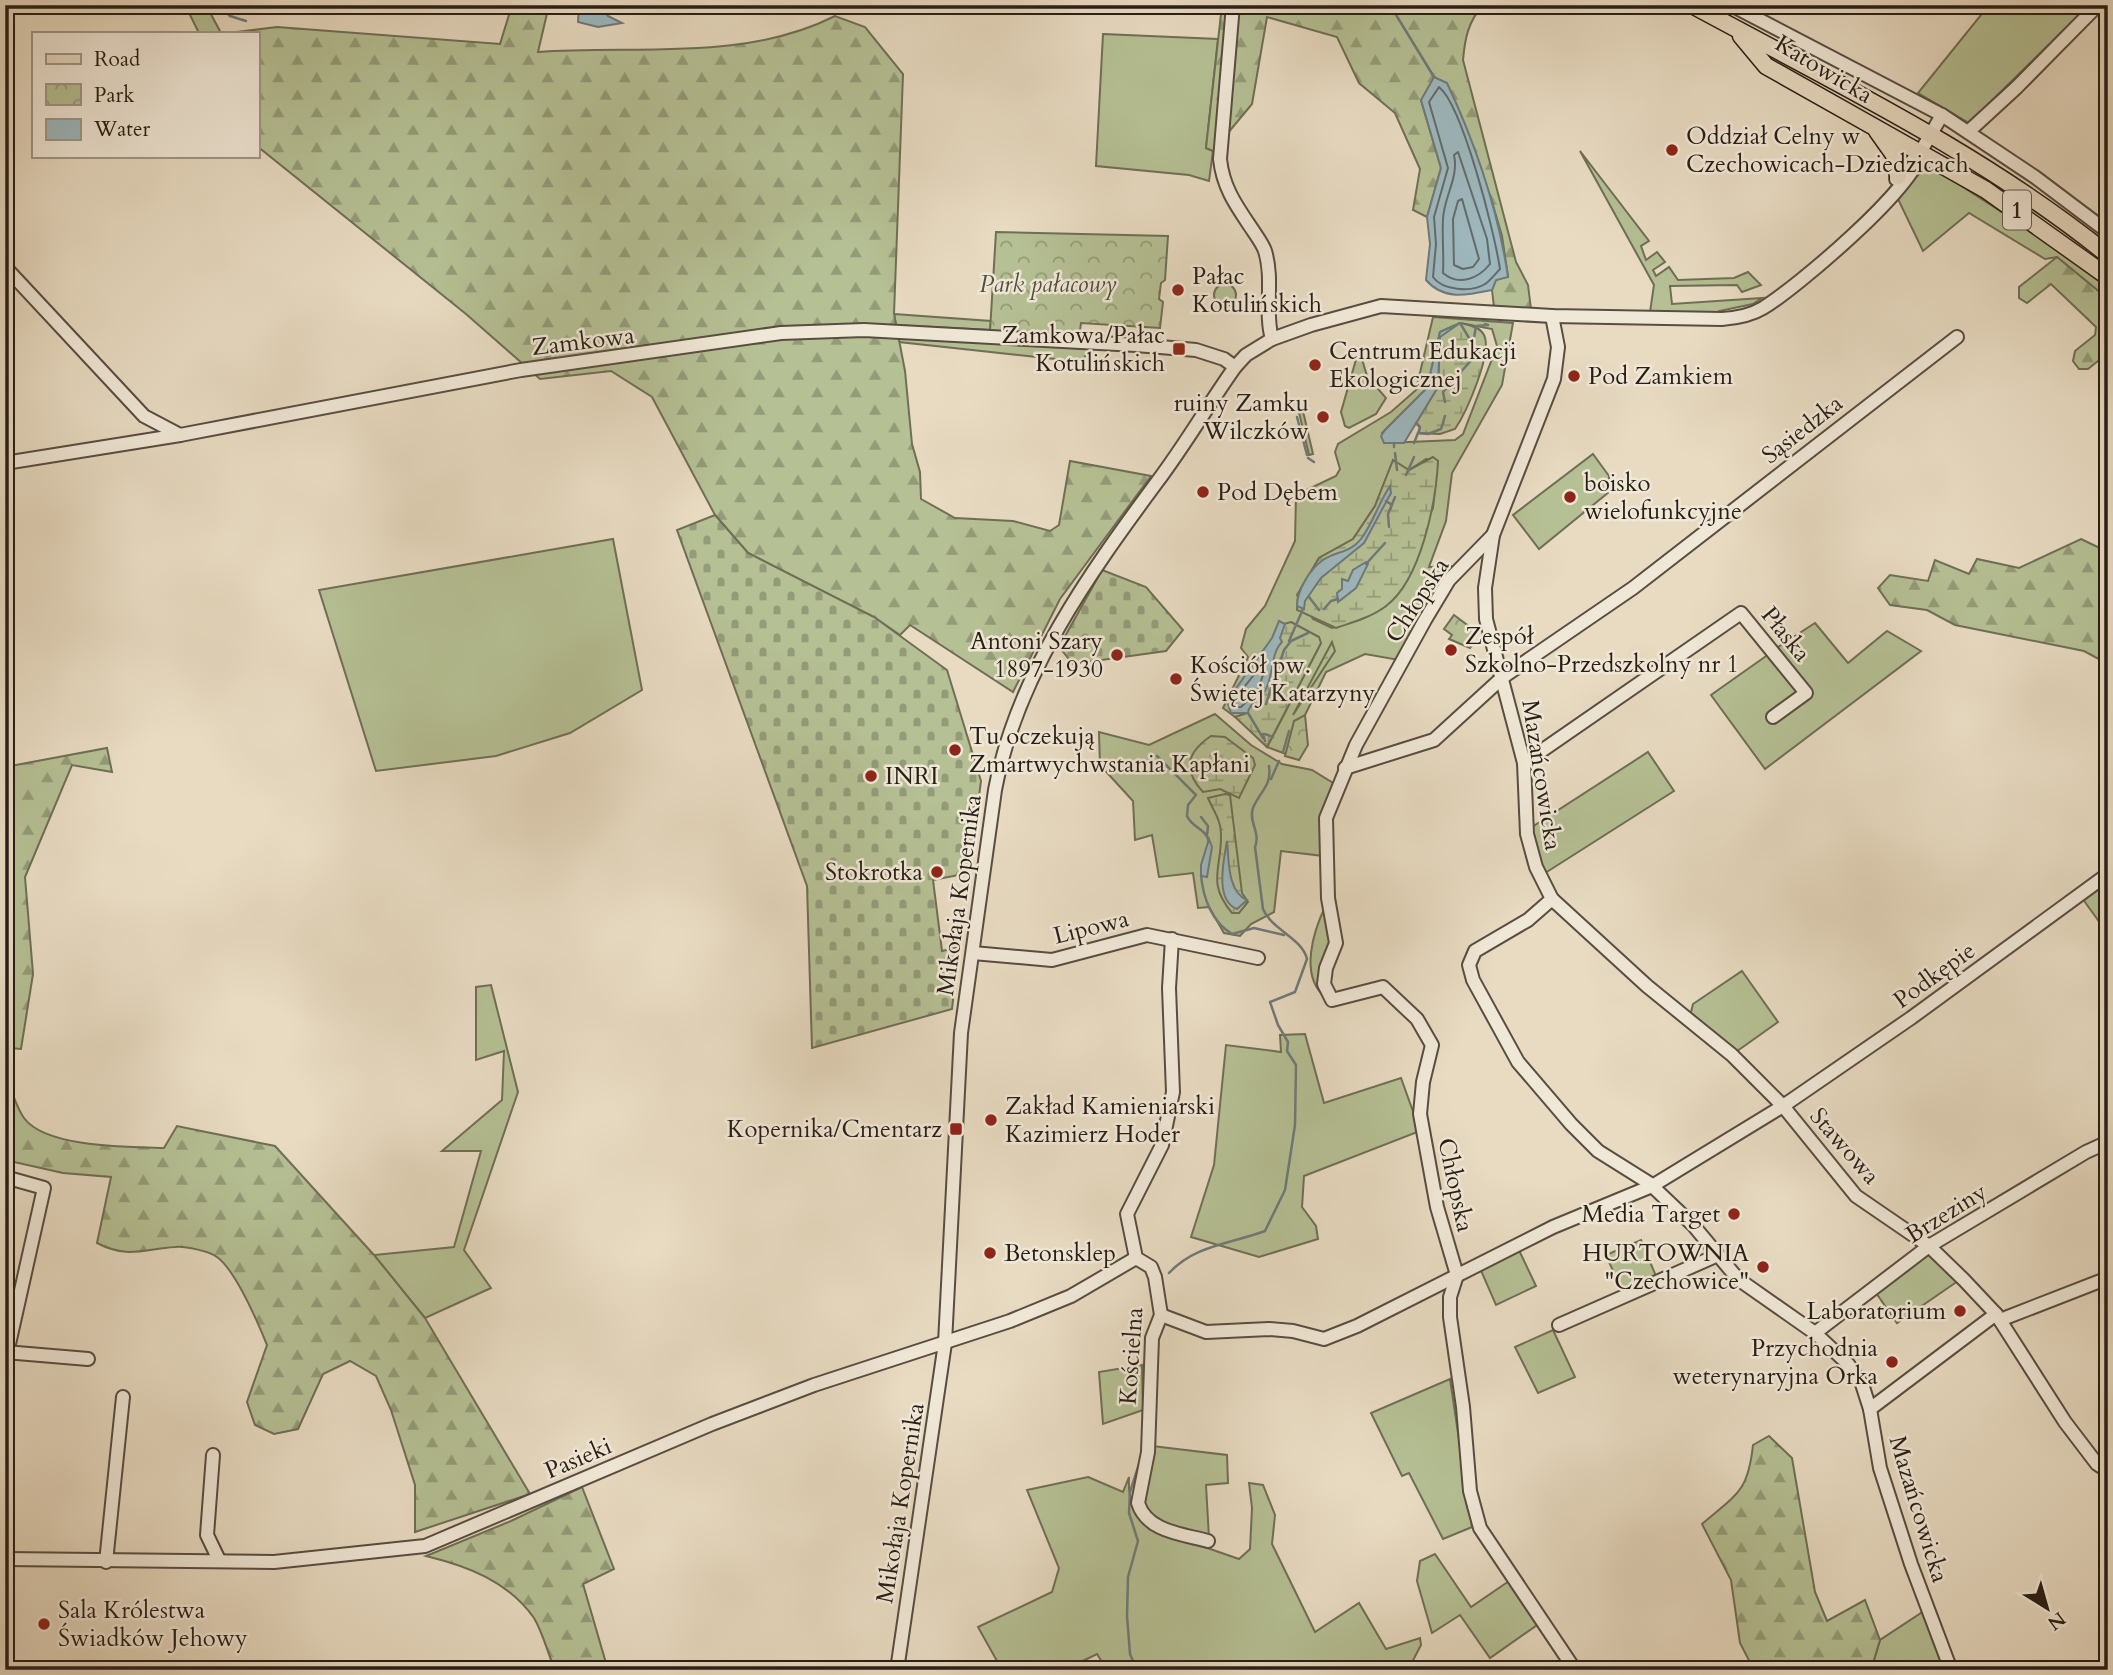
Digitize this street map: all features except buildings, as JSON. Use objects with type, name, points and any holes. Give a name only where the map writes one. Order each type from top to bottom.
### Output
[{"type":"main road","name":"Katowicka","points":[[1692,5],[1930,135],[2037,203],[2108,255]]},
{"type":"main road","name":"Katowicka","points":[[1735,29],[1766,66],[1921,151],[2015,209],[2108,277]]},
{"type":"main road","points":[[1871,124],[1894,155],[1898,176]]},
{"type":"street","points":[[1233,5],[1220,159],[1222,178],[1230,198],[1265,249],[1269,277],[1268,328],[1272,339]]},
{"type":"street","points":[[1731,5],[1942,115],[2105,225]]},
{"type":"street","points":[[1968,132],[2017,88],[2098,5]]},
{"type":"street","points":[[1552,316],[1722,319],[1748,315],[1788,290],[1883,204],[1914,170],[1921,151],[1942,115]]},
{"type":"street","points":[[1883,204],[1898,176],[1921,151]]},
{"type":"street","points":[[5,267],[144,416],[180,435]]},
{"type":"street","name":"Mikołaja Kopernika","points":[[897,1670],[945,1343],[951,1274],[958,1073],[973,953],[998,773],[1024,702],[1078,592],[1246,355],[1272,339],[1381,306],[1552,316]]},
{"type":"street","name":"Mazańcowicka","points":[[1552,316],[1558,347],[1554,379],[1493,535],[1485,588],[1486,619],[1524,763],[1527,834],[1536,867],[1552,900],[1528,920],[1475,951],[1469,965],[1473,980],[1518,1062],[1553,1105],[1598,1151],[1652,1186],[1693,1225],[1754,1292],[1815,1333],[1848,1364],[1862,1384],[1870,1409],[1880,1468],[1911,1564],[1951,1670]]},
{"type":"street","name":"Zamkowa","points":[[5,463],[180,435],[521,370],[781,333],[864,330],[1136,345],[1196,350],[1224,359],[1235,367]]},
{"type":"street","name":"Sąsiedzka","points":[[1503,677],[1633,588],[1957,337]]},
{"type":"street","name":"Chłopska","points":[[1493,535],[1449,580],[1345,768],[1326,818],[1328,898],[1336,943],[1326,968],[1324,984],[1332,1000],[1383,987],[1416,1019],[1432,1045],[1423,1082],[1420,1114],[1437,1208],[1457,1275],[1450,1297],[1450,1317],[1464,1407],[1470,1491],[1480,1528],[1575,1670]]},
{"type":"street","name":"Płaska","points":[[1524,763],[1741,612],[1806,693],[1773,717]]},
{"type":"street","points":[[1345,768],[1434,740],[1503,677]]},
{"type":"street","name":"Podkępie","points":[[1160,1315],[1206,1332],[1269,1329],[1293,1331],[1324,1339],[1408,1302],[1553,1227],[1652,1186],[1783,1106],[1911,1018],[2108,874]]},
{"type":"street","name":"Stawowa","points":[[1552,900],[1647,986],[1732,1055],[1783,1106],[1856,1196],[1929,1246],[1998,1317],[2065,1422],[2097,1464],[2108,1471]]},
{"type":"street","name":"Lipowa","points":[[973,953],[1052,960],[1147,935],[1258,958]]},
{"type":"street","name":"Kościelna","points":[[1172,939],[1169,988],[1173,1092],[1162,1145],[1127,1214],[1136,1258],[1151,1267],[1155,1277],[1160,1315],[1153,1338],[1148,1452],[1138,1503],[1147,1520],[1160,1528],[1208,1541]]},
{"type":"street","name":"Brzeziny","points":[[1815,1333],[1929,1246],[2108,1142]]},
{"type":"street","points":[[5,1177],[44,1188],[6,1352],[88,1359]]},
{"type":"street","points":[[1559,1325],[1718,1255]]},
{"type":"street","points":[[945,1343],[1071,1296],[1136,1258]]},
{"type":"street","points":[[1870,1409],[1998,1317],[2108,1278]]},
{"type":"street","name":"Pasieki","points":[[5,1559],[274,1562],[425,1546],[712,1424],[814,1385],[945,1343]]},
{"type":"street","points":[[106,1562],[123,1397]]},
{"type":"street","points":[[213,1455],[207,1535],[219,1560]]},
{"type":"green space","points":[[185,5],[206,5],[220,32],[198,32]]},
{"type":"green space","points":[[512,5],[549,5],[538,52],[727,46],[800,30],[835,16],[865,27],[903,74],[894,314],[905,371],[912,444],[920,472],[921,499],[955,518],[1013,521],[1050,531],[1059,525],[1070,461],[1151,476],[1060,599],[1013,692],[910,625],[900,635],[874,617],[748,553],[715,515],[652,397],[611,371],[540,379],[466,314],[259,148],[259,32],[237,32],[277,27],[500,44]]},
{"type":"green space","points":[[1222,5],[1483,5],[1468,31],[1463,60],[1516,262],[1528,285],[1531,309],[1494,307],[1492,290],[1496,280],[1508,276],[1502,236],[1490,195],[1421,100],[1441,168],[1427,217],[1413,210],[1420,169],[1395,113],[1359,83],[1337,37],[1267,17],[1252,104],[1213,151],[1206,148]]},
{"type":"green space","points":[[1989,5],[2089,5],[1969,123],[1918,93]]},
{"type":"green space","points":[[1103,34],[1218,39],[1206,148],[1213,151],[1209,181],[1189,175],[1096,166]]},
{"type":"green space","points":[[1580,151],[1649,241],[1641,246],[1646,260],[1657,252],[1665,262],[1653,270],[1656,276],[1669,267],[1678,280],[1734,278],[1748,272],[1761,285],[1742,292],[1737,285],[1670,286],[1672,304],[1762,298],[1753,304],[1719,311],[1718,315],[1650,312],[1654,285]]},
{"type":"green space","points":[[1935,169],[2059,249],[2108,288],[2108,299],[2057,257],[2045,259],[1969,213],[1923,251],[1897,197],[1921,172]]},
{"type":"green space","name":"Park pałacowy","points":[[996,232],[1168,236],[1165,280],[1161,283],[1159,299],[1163,302],[1160,328],[1081,323],[1079,338],[990,331]]},
{"type":"green space","points":[[2057,257],[2108,299],[2108,353],[2088,369],[2079,369],[2073,361],[2075,351],[2095,335],[2096,327],[2051,284],[2027,303],[2019,298],[2019,287]]},
{"type":"green space","points":[[1225,284],[1235,291],[1236,295],[1229,305],[1225,306],[1215,299],[1214,295],[1221,285]]},
{"type":"green space","points":[[894,314],[991,321],[990,330],[896,325]]},
{"type":"green space","points":[[1433,317],[1513,323],[1502,385],[1452,473],[1446,521],[1429,567],[1457,566],[1399,660],[1365,654],[1326,672],[1286,754],[1267,747],[1321,643],[1243,716],[1235,717],[1223,708],[1248,657],[1241,648],[1246,629],[1265,606],[1295,541],[1296,495],[1336,476],[1340,469],[1335,452],[1338,444],[1391,412],[1416,390]],"holes":[[[1460,323],[1492,329],[1497,346],[1463,434],[1455,440],[1386,443],[1382,433],[1427,388],[1440,332]],[[1426,459],[1438,461],[1433,508],[1386,606],[1362,619],[1332,628],[1313,619],[1297,595],[1319,558],[1353,539],[1375,506],[1393,461],[1409,470]]]},
{"type":"green space","points":[[1460,323],[1477,328],[1484,335],[1485,355],[1477,383],[1455,429],[1440,434],[1418,433],[1420,427],[1416,423],[1438,387],[1440,336]]},
{"type":"green space","points":[[898,336],[1089,349],[1082,362],[899,342]]},
{"type":"green space","points":[[1359,349],[1367,376],[1386,398],[1376,414],[1349,428],[1345,426],[1341,412]]},
{"type":"green space","points":[[1302,407],[1313,454],[1309,455],[1298,408]]},
{"type":"green space","name":"boisko wielofunkcyjne","points":[[1593,454],[1609,476],[1609,492],[1539,549],[1513,515]]},
{"type":"green space","points":[[1433,457],[1438,461],[1430,518],[1417,560],[1398,594],[1375,613],[1336,628],[1297,610],[1298,594],[1319,558],[1353,539],[1375,506],[1393,460],[1409,470]]},
{"type":"green space","points":[[715,515],[748,553],[874,617],[947,670],[981,781],[969,873],[933,880],[942,951],[959,947],[952,1009],[812,1048],[807,886],[677,530]]},
{"type":"green space","points":[[613,539],[642,690],[570,733],[496,756],[376,771],[319,590]]},
{"type":"green space","points":[[2081,539],[2108,552],[2108,664],[2084,651],[1955,625],[1927,610],[1890,605],[1878,588],[1890,575],[1928,581],[1935,560],[1969,574],[1977,559],[2019,568]]},
{"type":"green space","points":[[1102,570],[1146,587],[1183,630],[1166,651],[1073,664],[1059,647]]},
{"type":"green space","points":[[1454,615],[1474,630],[1468,638],[1474,643],[1470,648],[1449,639],[1452,635],[1444,629]]},
{"type":"green space","points":[[1291,622],[1319,637],[1321,643],[1267,747],[1235,717],[1247,713],[1246,709],[1280,625]]},
{"type":"green space","points":[[1815,623],[1848,663],[1887,631],[1921,651],[1765,769],[1711,695],[1769,654],[1811,694],[1775,649]]},
{"type":"green space","points":[[1332,642],[1335,651],[1293,715]]},
{"type":"green space","points":[[1215,714],[1251,745],[1282,764],[1312,770],[1333,783],[1320,825],[1324,856],[1281,851],[1274,912],[1251,924],[1240,936],[1224,933],[1209,907],[1198,908],[1193,873],[1159,877],[1152,835],[1135,840],[1133,801],[1100,765],[1099,732],[1149,745]]},
{"type":"green space","points":[[1305,715],[1308,745],[1299,760],[1285,756],[1294,721]]},
{"type":"green space","points":[[1211,736],[1225,737],[1253,758],[1255,765],[1239,798],[1220,789],[1203,792],[1192,776],[1192,755]]},
{"type":"green space","points":[[107,748],[112,772],[72,765],[25,877],[33,974],[21,1049],[9,1048],[5,1054],[5,767]]},
{"type":"green space","points":[[1648,752],[1674,791],[1542,875],[1529,829]]},
{"type":"green space","points":[[1230,795],[1242,893],[1248,902],[1239,913],[1232,913],[1219,892],[1217,883],[1221,829],[1208,798]]},
{"type":"green space","points":[[2104,881],[2108,886],[2108,934],[2082,898]]},
{"type":"green space","points":[[1325,907],[1331,939],[1318,980],[1322,994],[1312,975],[1311,952]]},
{"type":"green space","points":[[1742,971],[1778,1022],[1733,1054],[1690,1016],[1693,1004]]},
{"type":"green space","points":[[491,985],[518,1092],[464,1250],[491,1288],[425,1318],[374,1255],[454,1247],[481,1151],[442,1151],[502,1100],[504,1051],[476,1060],[476,987]]},
{"type":"green space","points":[[1305,1034],[1324,1103],[1401,1078],[1420,1131],[1304,1176],[1302,1207],[1316,1226],[1318,1239],[1259,1257],[1191,1237],[1214,1165],[1226,1045],[1281,1052],[1280,1035]]},
{"type":"green space","points":[[10,1088],[22,1115],[35,1128],[69,1140],[111,1146],[164,1148],[177,1126],[275,1146],[374,1255],[425,1318],[530,1494],[415,1532],[415,1485],[391,1410],[376,1376],[350,1361],[323,1374],[298,1429],[274,1434],[255,1425],[247,1402],[267,1345],[232,1274],[217,1257],[197,1249],[175,1247],[127,1252],[97,1243],[111,1177],[63,1173],[5,1160],[5,1094]]},
{"type":"green space","points":[[1641,1240],[1658,1281],[1624,1296],[1606,1255]]},
{"type":"green space","points":[[1517,1246],[1536,1286],[1496,1305],[1479,1266]]},
{"type":"green space","points":[[1926,1251],[1958,1281],[1897,1323],[1874,1290]]},
{"type":"green space","points":[[1553,1330],[1575,1377],[1538,1393],[1515,1347]]},
{"type":"green space","points":[[1142,1365],[1143,1410],[1103,1424],[1099,1372]]},
{"type":"green space","points":[[1450,1379],[1472,1527],[1443,1539],[1409,1473],[1402,1476],[1371,1413]]},
{"type":"green space","points":[[1769,1436],[1792,1458],[1815,1592],[1827,1621],[1865,1600],[1880,1640],[1871,1670],[1754,1670],[1740,1643],[1731,1580],[1702,1524],[1739,1491],[1748,1473],[1753,1445]]},
{"type":"green space","points":[[1152,1446],[1227,1455],[1228,1483],[1206,1485],[1209,1538],[1158,1523],[1142,1508]]},
{"type":"green space","points":[[1088,1477],[1123,1492],[1129,1477],[1132,1506],[1139,1518],[1150,1528],[1239,1559],[1250,1549],[1252,1508],[1249,1483],[1263,1485],[1275,1515],[1272,1544],[1315,1632],[1359,1603],[1386,1649],[1420,1638],[1421,1645],[1408,1670],[1107,1670],[1097,1654],[1064,1670],[1002,1670],[978,1627],[1052,1592],[1059,1568],[1027,1490]]},
{"type":"green space","points":[[582,1487],[614,1569],[583,1584],[608,1670],[555,1670],[534,1618],[512,1594],[471,1570],[426,1556],[511,1521]]},
{"type":"green space","points":[[1435,1554],[1471,1607],[1509,1581],[1540,1623],[1490,1658],[1460,1615],[1432,1633],[1417,1581],[1420,1561]]},
{"type":"green space","points":[[1924,1611],[1948,1670],[1871,1670],[1880,1640]]},
{"type":"water","points":[[579,5],[601,5],[608,16],[622,23],[598,27],[578,22]]},
{"type":"water","points":[[1434,77],[1447,83],[1492,202],[1508,277],[1496,280],[1492,290],[1465,295],[1448,294],[1433,287],[1426,280],[1430,244],[1427,217],[1441,168],[1421,100]]},
{"type":"water","points":[[1460,323],[1440,337],[1438,387],[1404,443],[1384,443],[1381,436],[1385,430],[1427,388],[1440,332]]},
{"type":"water","points":[[1390,486],[1391,493],[1364,543],[1321,578],[1305,601],[1304,609],[1297,606],[1299,593],[1309,574],[1323,560],[1352,547],[1361,539]]},
{"type":"water","points":[[1366,562],[1368,564],[1356,588],[1338,602],[1337,593],[1342,589],[1342,579],[1348,581],[1353,570]]},
{"type":"water","points":[[1279,621],[1285,624],[1280,638],[1282,642],[1278,647],[1265,691],[1248,713],[1231,713],[1227,701],[1272,638]]},
{"type":"water","points":[[1209,839],[1212,847],[1207,877],[1201,876],[1201,865]]},
{"type":"water","points":[[1227,841],[1232,883],[1240,896],[1247,900],[1237,909],[1225,897],[1223,888]]},
{"type":"waterway","points":[[1390,5],[1434,77]]},
{"type":"waterway","points":[[220,6],[230,16],[246,21]]},
{"type":"waterway","points":[[1445,402],[1443,392],[1475,356],[1475,348],[1460,323]]},
{"type":"waterway","points":[[1473,344],[1476,326],[1488,325],[1485,324]]},
{"type":"waterway","points":[[1414,443],[1418,433],[1428,434],[1441,429],[1445,416]]},
{"type":"waterway","points":[[1297,417],[1307,455]]},
{"type":"waterway","points":[[1416,423],[1420,427],[1419,432]]},
{"type":"waterway","points":[[1395,453],[1397,470]]},
{"type":"waterway","points":[[1406,475],[1414,457]]},
{"type":"waterway","points":[[1308,458],[1314,462]]},
{"type":"waterway","points":[[1389,527],[1388,514],[1395,497]]},
{"type":"waterway","points":[[1386,501],[1392,505]]},
{"type":"waterway","points":[[1366,564],[1385,543]]},
{"type":"waterway","points":[[1309,597],[1319,610]]},
{"type":"waterway","points":[[1324,609],[1331,601],[1338,599]]},
{"type":"waterway","points":[[1289,641],[1303,609]]},
{"type":"waterway","points":[[1266,704],[1284,650],[1291,641],[1308,633]]},
{"type":"waterway","points":[[1248,713],[1263,738]]},
{"type":"waterway","points":[[1283,752],[1289,731]]},
{"type":"waterway","points":[[1263,734],[1265,741]]},
{"type":"waterway","points":[[1265,734],[1273,737]]},
{"type":"waterway","points":[[1157,756],[1196,795],[1188,805],[1187,816],[1205,834],[1209,842]]},
{"type":"waterway","points":[[1271,779],[1279,761]]},
{"type":"waterway","points":[[1169,1273],[1190,1256],[1265,1231],[1285,1190],[1295,1125],[1296,1065],[1287,1051],[1288,1042],[1278,1025],[1270,1002],[1295,992],[1307,959],[1299,945],[1273,923],[1263,909],[1255,847],[1257,837],[1252,813],[1269,779],[1269,766]]},
{"type":"waterway","points":[[1201,817],[1208,826],[1207,835]]},
{"type":"waterway","points":[[1201,875],[1210,909],[1225,929],[1232,934],[1254,928],[1284,935]]},
{"type":"waterway","points":[[1143,1416],[1145,1360]]},
{"type":"waterway","points":[[1137,1670],[1130,1654],[1127,1616],[1128,1577],[1138,1541],[1129,1513],[1130,1492],[1140,1461]]},
{"type":"place","name":"Oddział Celny w Czechowicach-Dziedzicach","points":[[1672,150]]},
{"type":"place","name":"Pałac Kotulińskich","points":[[1178,290]]},
{"type":"place","name":"Zamkowa/Pałac Kotulińskich","points":[[1179,349]]},
{"type":"place","name":"Centrum Edukacji Ekologicznej","points":[[1315,365]]},
{"type":"place","name":"Pod Zamkiem","points":[[1574,376]]},
{"type":"place","name":"ruiny Zamku Wilczków","points":[[1323,417]]},
{"type":"place","name":"Pod Dębem","points":[[1203,492]]},
{"type":"place","name":"boisko wielofunkcyjne","points":[[1570,497]]},
{"type":"place","name":"Zespół Szkolno-Przedszkolny nr 1","points":[[1451,650]]},
{"type":"place","name":"Antoni Szary 1897-1930","points":[[1117,655]]},
{"type":"place","name":"Kościół pw. Świętej Katarzyny","points":[[1176,679]]},
{"type":"place","name":"Tu oczekują Zmartwychwstania Kapłani","points":[[955,750]]},
{"type":"place","name":"INRI","points":[[871,776]]},
{"type":"place","name":"Stokrotka","points":[[937,872]]},
{"type":"place","name":"Zakład Kamieniarski Kazimierz Hoder","points":[[991,1120]]},
{"type":"place","name":"Kopernika/Cmentarz","points":[[956,1129]]},
{"type":"place","name":"Media Target","points":[[1734,1214]]},
{"type":"place","name":"Betonsklep","points":[[990,1253]]},
{"type":"place","name":"HURTOWNIA \"Czechowice\"","points":[[1763,1267]]},
{"type":"place","name":"Laboratorium","points":[[1960,1311]]},
{"type":"place","name":"Przychodnia weterynaryjna Orka","points":[[1892,1362]]},
{"type":"place","name":"Sala Królestwa Świadków Jehowy","points":[[44,1624]]}]
